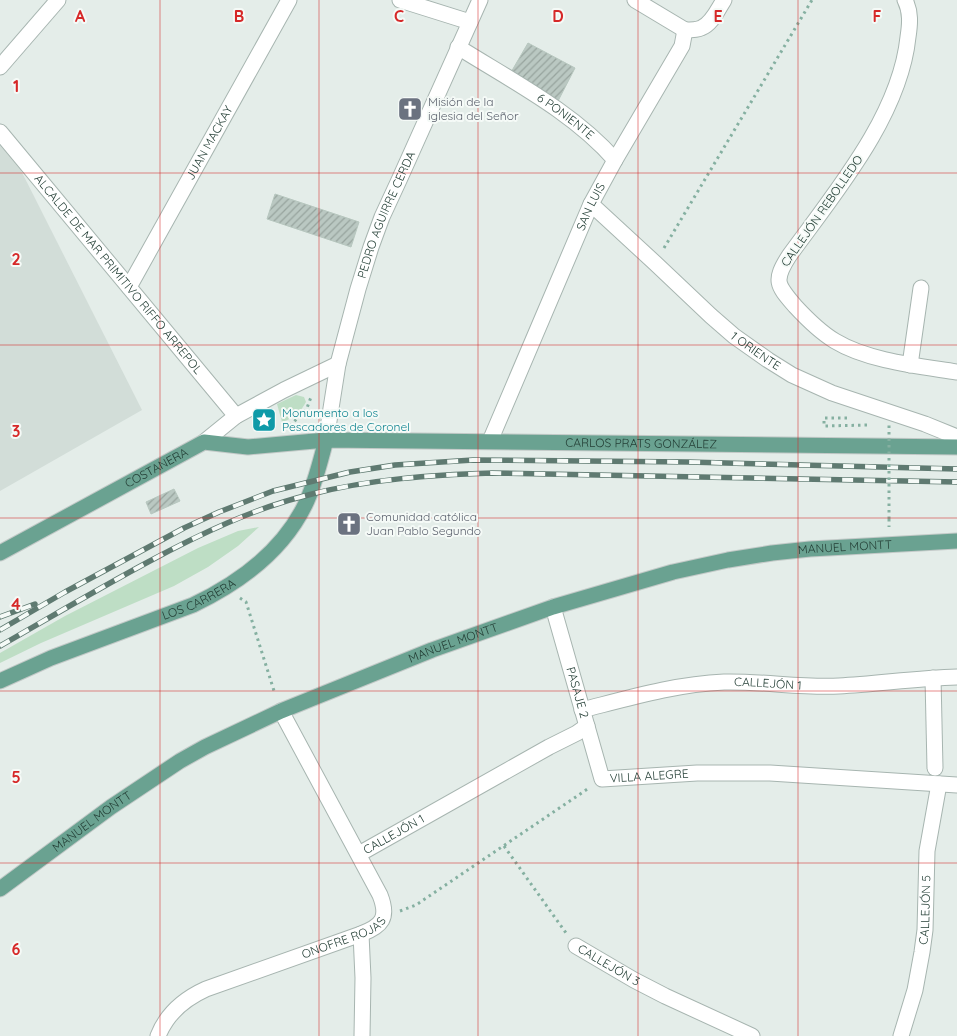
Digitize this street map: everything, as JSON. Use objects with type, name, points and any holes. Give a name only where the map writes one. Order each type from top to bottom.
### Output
[{"type":"main road","name":"CARLOS PRATS GONZÁLEZ","points":[[326,440],[957,447]]},
{"type":"main road","points":[[204,442],[248,448],[272,444],[326,440]]},
{"type":"main road","name":"LOS CARRERA","points":[[0,682],[52,658],[193,605],[210,597],[247,574],[281,541],[298,519],[316,480],[326,440]]},
{"type":"main road","name":"COSTANERA","points":[[0,554],[204,442]]},
{"type":"main road","name":"MANUEL MONTT","points":[[0,889],[111,807],[180,761],[231,734],[281,711],[432,650],[552,607],[673,572],[728,560],[772,553],[852,546],[957,541]]},
{"type":"street","points":[[0,67],[58,0]]},
{"type":"street","name":"JUAN MACKAY","points":[[129,287],[289,0]]},
{"type":"street","points":[[400,0],[425,4],[470,22]]},
{"type":"street","name":"PEDRO AGUIRRE CERDA","points":[[326,440],[338,364],[358,289],[380,225],[480,0]]},
{"type":"street","points":[[635,0],[685,30],[700,29],[706,26],[724,0]]},
{"type":"street","name":"CALLEJÓN REBOLLEDO","points":[[905,0],[909,14],[908,42],[902,68],[890,100],[869,142],[852,169],[782,266],[778,280],[784,293],[806,318],[827,336],[846,347],[880,358],[957,372]]},
{"type":"street","name":"SAN LUIS","points":[[490,441],[591,204],[682,46],[685,30]]},
{"type":"street","name":"6 PONIENTE","points":[[458,47],[574,121],[615,160]]},
{"type":"street","name":"ALCALDE DE MAR PRIMITIVO RIFFO ARREPOL","points":[[0,132],[236,416]]},
{"type":"street","name":"1 ORIENTE","points":[[591,204],[734,336],[784,370],[832,393],[925,424],[957,437]]},
{"type":"street","points":[[910,364],[921,288]]},
{"type":"street","points":[[204,442],[236,416],[338,364]]},
{"type":"street","name":"PASAJE 2","points":[[552,607],[602,779]]},
{"type":"street","name":"CALLEJÓN 1","points":[[582,710],[646,693],[701,684],[740,682],[838,686],[957,677]]},
{"type":"street","points":[[933,678],[935,768]]},
{"type":"street","name":"ONOFRE ROJAS","points":[[158,1036],[171,1013],[193,994],[361,934],[382,922],[384,906],[380,895],[281,711]]},
{"type":"street","name":"CALLEJÓN 1","points":[[359,854],[587,726]]},
{"type":"street","name":"VILLA ALEGRE","points":[[602,779],[697,773],[770,773],[957,785]]},
{"type":"street","name":"CALLEJÓN 5","points":[[901,1036],[915,990],[922,952],[925,930],[927,851],[939,784]]},
{"type":"street","points":[[361,934],[363,978],[362,1036]]},
{"type":"street","name":"CALLEJÓN 3","points":[[576,946],[665,996],[752,1036]]},
{"type":"path","points":[[655,262],[812,0]]},
{"type":"path","points":[[272,444],[307,408],[321,371]]},
{"type":"path","points":[[850,418],[824,418],[824,426],[870,425]]},
{"type":"path","points":[[880,425],[889,425],[889,519]]},
{"type":"path","points":[[246,602],[273,687]]},
{"type":"path","name":"VILLA ALEGRE","points":[[383,917],[416,905],[602,779]]},
{"type":"path","name":"CALLEJÓN 3","points":[[504,846],[576,946]]},
{"type":"shaded area","points":[[0,129],[142,410],[0,491]]},
{"type":"green space","points":[[296,395],[304,397],[306,402],[296,415],[282,422],[277,404]]},
{"type":"green space","points":[[259,527],[238,546],[208,567],[174,586],[41,643],[0,663],[0,653],[65,616],[198,548],[238,531]]},
{"type":"building","points":[[528,43],[575,68],[558,101],[510,74]]},
{"type":"building","points":[[275,194],[359,222],[351,247],[267,219]]},
{"type":"building","points":[[174,489],[180,501],[151,514],[146,502]]},
{"type":"railway","points":[[0,630],[65,592],[184,528],[219,512],[273,491],[350,472],[395,465],[473,460],[688,462],[957,469]]},
{"type":"railway","points":[[0,646],[129,572],[207,532],[248,514],[312,494],[379,481],[492,473],[957,482]]},
{"type":"railway","points":[[0,617],[35,604]]},
{"type":"place","name":"Misión de la iglesia del Señor","points":[[410,109]]},
{"type":"place","name":"Monumento a los Pescadores de Coronel","points":[[264,420]]},
{"type":"place","name":"Comunidad católica Juan Pablo Segundo","points":[[349,524]]}]
